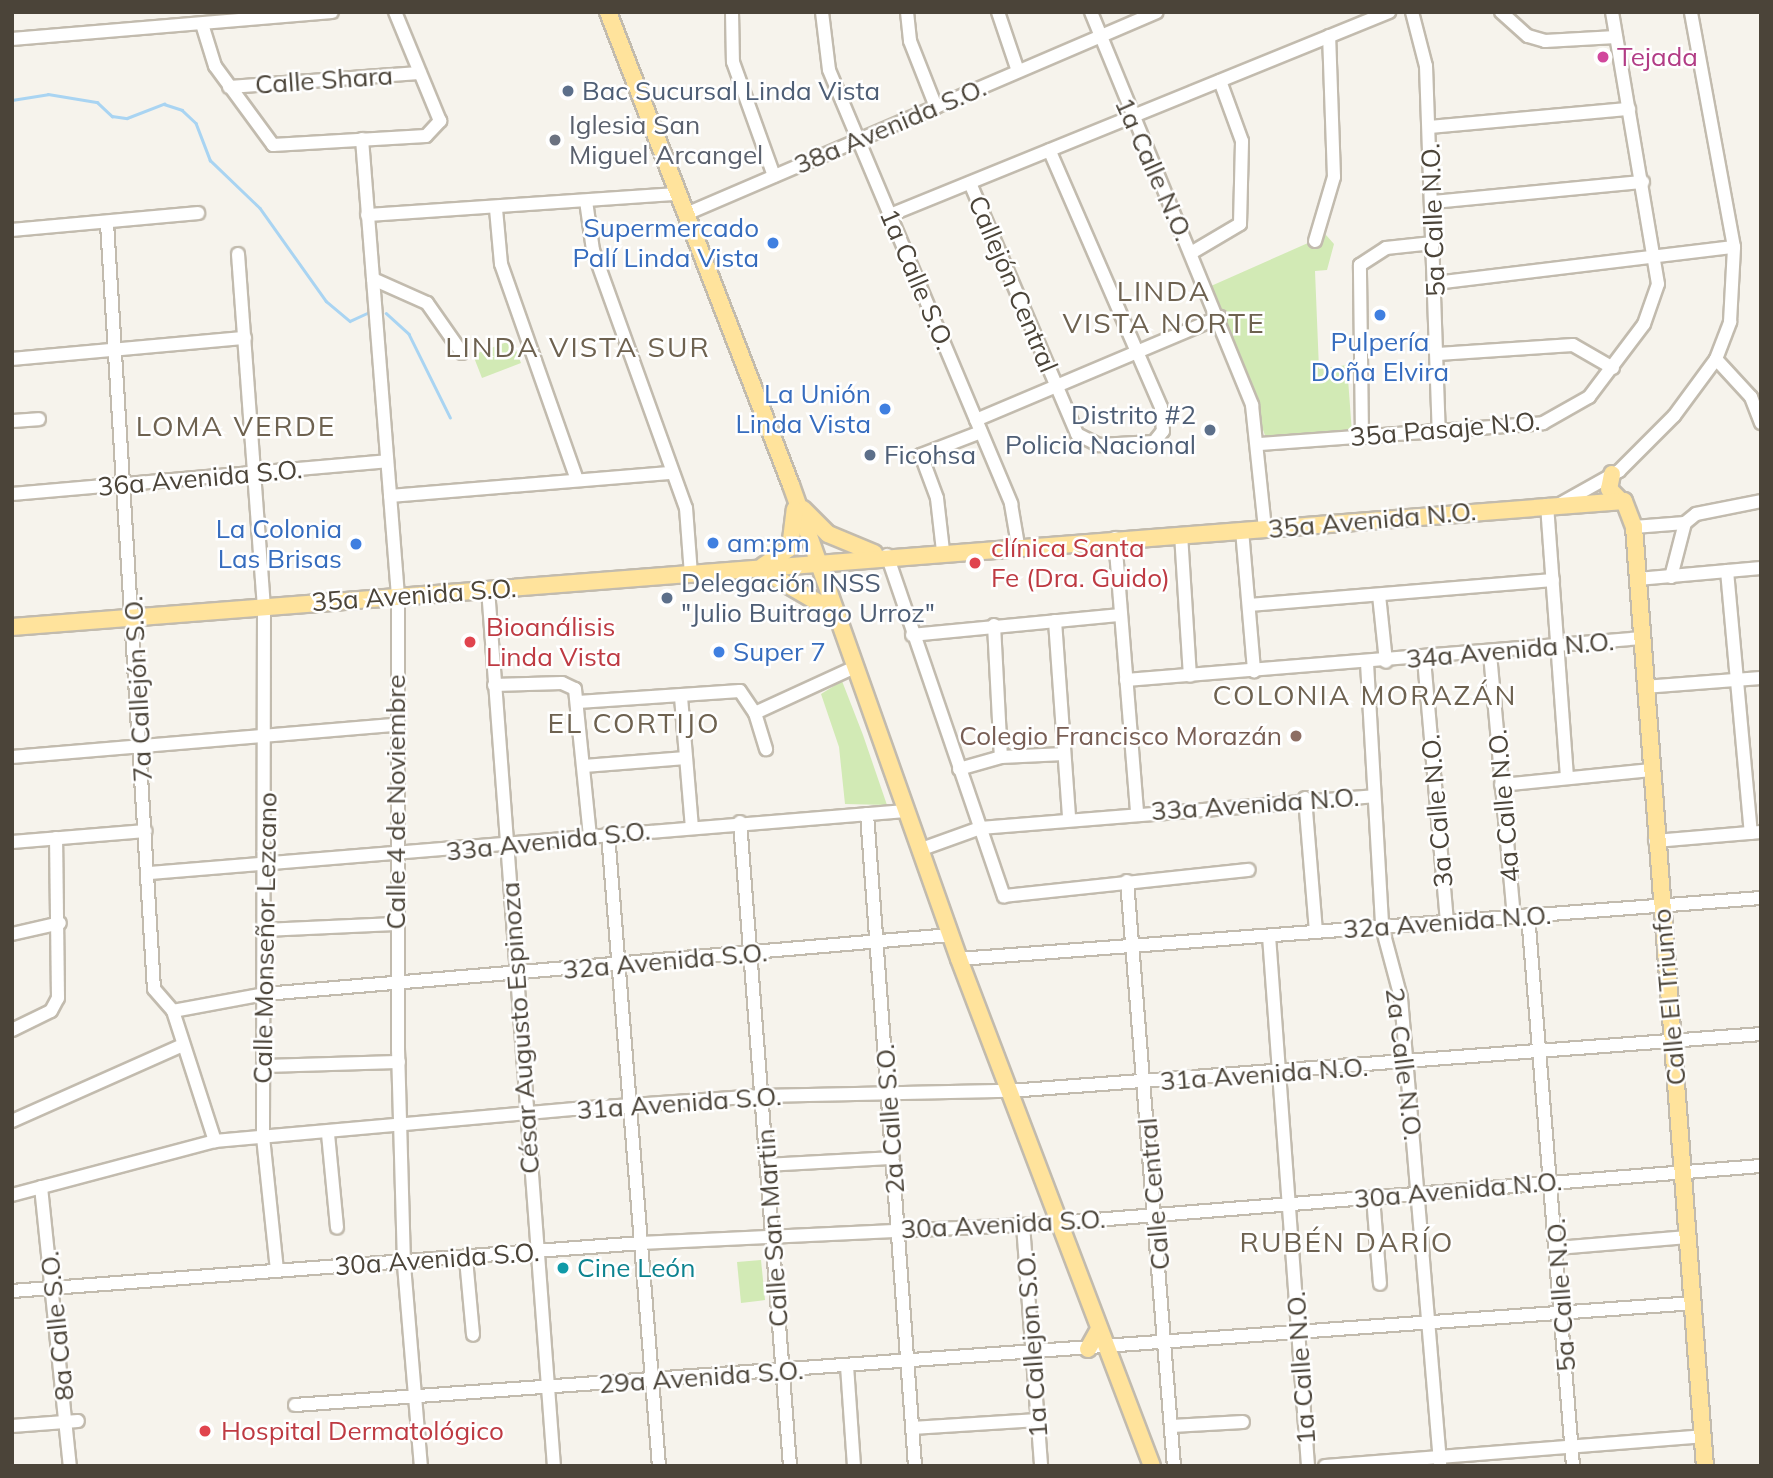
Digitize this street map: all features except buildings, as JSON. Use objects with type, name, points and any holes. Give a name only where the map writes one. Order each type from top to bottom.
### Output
[{"type":"main road","points":[[608,12],[796,499],[832,611],[950,935],[1152,1466]]},
{"type":"main road","name":"Calle El Triunfo","points":[[1612,474],[1609,489],[1624,502],[1634,527],[1650,769],[1705,1466]]},
{"type":"main road","points":[[796,499],[828,534],[887,555]]},
{"type":"main road","points":[[758,569],[790,548],[796,499]]},
{"type":"main road","name":"35a Avenida N.O.","points":[[1115,538],[1554,504],[1624,502]]},
{"type":"main road","points":[[817,563],[887,555],[1115,538]]},
{"type":"main road","name":"35a Avenida S.O.","points":[[12,627],[817,563]]},
{"type":"main road","points":[[758,569],[799,586],[832,611]]},
{"type":"main road","points":[[1088,1349],[1099,1329]]},
{"type":"street","points":[[12,39],[332,12]]},
{"type":"street","points":[[202,24],[208,52],[229,87],[273,145],[426,136],[439,128],[395,12]]},
{"type":"street","points":[[732,12],[733,62],[774,176]]},
{"type":"street","name":"1a Calle S.O.","points":[[822,12],[829,71],[1011,504],[1018,545]]},
{"type":"street","points":[[907,12],[910,41],[936,107]]},
{"type":"street","points":[[998,12],[1018,71]]},
{"type":"street","name":"1a Calle N.O.","points":[[1091,12],[1098,37],[1131,117],[1220,317],[1260,444],[1265,528]]},
{"type":"street","name":"38a Avenida S.O.","points":[[686,214],[1157,12]]},
{"type":"street","points":[[890,215],[1389,12]]},
{"type":"street","name":"5a Calle N.O.","points":[[1412,12],[1426,66],[1430,127],[1439,431]]},
{"type":"street","points":[[1501,12],[1528,36],[1545,41],[1616,37]]},
{"type":"street","name":"35a Pasaje N.O.","points":[[1260,444],[1543,423],[1568,414],[1613,368],[1655,303],[1656,259],[1612,12]]},
{"type":"street","points":[[1567,777],[1553,580],[1554,504],[1612,474],[1674,416],[1716,359],[1734,305],[1734,247],[1691,12]]},
{"type":"street","points":[[1315,241],[1319,211],[1334,177],[1329,36]]},
{"type":"street","name":"Calle Shara","points":[[229,87],[419,73]]},
{"type":"street","points":[[1191,253],[1240,224],[1242,141],[1220,81]]},
{"type":"street","points":[[1430,127],[1629,109]]},
{"type":"street","name":"Calle 4 de Noviembre","points":[[362,139],[398,596],[394,856],[400,1125],[404,1265],[421,1466]]},
{"type":"street","points":[[1049,150],[1165,421],[1154,442],[1086,442],[1077,435],[1056,385]]},
{"type":"street","points":[[1434,202],[1643,182]]},
{"type":"street","name":"Callejón Central","points":[[970,183],[1056,385]]},
{"type":"street","points":[[367,215],[496,209],[678,194]]},
{"type":"street","points":[[586,201],[593,250],[686,508],[691,574]]},
{"type":"street","points":[[496,209],[501,264],[577,481]]},
{"type":"street","points":[[12,230],[198,213]]},
{"type":"street","name":"7a Callejón S.O.","points":[[107,223],[135,617],[155,989],[173,1011],[215,1141]]},
{"type":"street","points":[[1363,437],[1360,265],[1378,250],[1433,243]]},
{"type":"street","points":[[1435,283],[1656,259],[1734,247]]},
{"type":"street","name":"Calle Monseñor Lezcano","points":[[238,254],[257,473],[264,606],[268,734],[262,1138],[277,1270]]},
{"type":"street","points":[[373,279],[427,303],[462,353]]},
{"type":"street","points":[[943,551],[937,498],[920,455],[1056,385],[1220,317]]},
{"type":"street","points":[[12,359],[245,338]]},
{"type":"street","points":[[1438,354],[1573,345],[1613,368]]},
{"type":"street","points":[[1716,359],[1751,397],[1761,423]]},
{"type":"street","points":[[12,421],[39,419]]},
{"type":"street","name":"36a Avenida S.O.","points":[[12,494],[387,461]]},
{"type":"street","points":[[390,496],[673,473]]},
{"type":"street","points":[[1634,527],[1685,523],[1710,508],[1761,501]]},
{"type":"street","points":[[1671,577],[1685,523]]},
{"type":"street","points":[[1242,530],[1254,671]]},
{"type":"street","points":[[1181,534],[1189,676]]},
{"type":"street","points":[[919,850],[980,828],[1137,812],[1115,538]]},
{"type":"street","points":[[887,555],[912,635],[1004,895],[1249,870]]},
{"type":"street","points":[[1638,579],[1761,568]]},
{"type":"street","points":[[1656,841],[1756,833],[1727,571]]},
{"type":"street","points":[[1249,605],[1553,580]]},
{"type":"street","name":"César Augusto Espinoza","points":[[488,589],[554,1466]]},
{"type":"street","points":[[1379,595],[1386,662]]},
{"type":"street","points":[[912,635],[994,625],[1120,615]]},
{"type":"street","points":[[1055,621],[1069,818]]},
{"type":"street","points":[[994,625],[1001,757]]},
{"type":"street","name":"34a Avenida N.O.","points":[[1126,680],[1490,654],[1558,644],[1642,638]]},
{"type":"street","name":"4a Calle N.O.","points":[[1490,654],[1514,916]]},
{"type":"street","name":"3a Calle N.O.","points":[[1424,659],[1447,922]]},
{"type":"street","name":"2a Calle N.O.","points":[[1367,663],[1382,927],[1401,998],[1430,1323],[1439,1461]]},
{"type":"street","points":[[755,713],[853,668]]},
{"type":"street","points":[[1644,687],[1761,678]]},
{"type":"street","points":[[494,685],[562,683],[575,689],[590,836]]},
{"type":"street","points":[[578,702],[740,691],[755,713],[766,749]]},
{"type":"street","points":[[681,696],[692,827]]},
{"type":"street","points":[[12,743],[13,757],[396,725]]},
{"type":"street","points":[[960,769],[1001,757],[1065,754]]},
{"type":"street","points":[[584,766],[686,758]]},
{"type":"street","points":[[1501,785],[1650,769]]},
{"type":"street","name":"33a Avenida N.O.","points":[[1137,812],[1305,798],[1374,796]]},
{"type":"street","points":[[1305,798],[1316,932]]},
{"type":"street","name":"33a Avenida S.O.","points":[[150,873],[394,856],[740,822],[905,811]]},
{"type":"street","name":"2a Calle S.O.","points":[[867,814],[915,1466]]},
{"type":"street","name":"Calle San Martin","points":[[740,822],[790,1466]]},
{"type":"street","points":[[12,842],[146,831]]},
{"type":"street","points":[[608,834],[622,964],[659,1466]]},
{"type":"street","points":[[12,1030],[51,1011],[58,998],[60,923],[56,838]]},
{"type":"street","name":"Calle Central","points":[[1127,881],[1167,1343],[1174,1466]]},
{"type":"street","name":"32a Avenida N.O.","points":[[1133,946],[1761,898]]},
{"type":"street","name":"5a Calle N.O.","points":[[1528,915],[1552,1182],[1573,1466]]},
{"type":"street","points":[[12,934],[60,923]]},
{"type":"street","points":[[264,930],[395,924]]},
{"type":"street","name":"32a Avenida S.O.","points":[[173,1011],[265,994],[397,986],[950,935]]},
{"type":"street","name":"1a Calle N.O.","points":[[1269,936],[1308,1466]]},
{"type":"street","points":[[959,959],[1133,946]]},
{"type":"street","name":"31a Avenida N.O.","points":[[1144,1082],[1408,1064],[1761,1034]]},
{"type":"street","points":[[12,1121],[183,1045]]},
{"type":"street","points":[[263,1066],[399,1062]]},
{"type":"street","name":"31a Avenida S.O.","points":[[12,1195],[215,1141],[761,1096],[1009,1091],[1144,1082]]},
{"type":"street","points":[[328,1133],[337,1228]]},
{"type":"street","points":[[767,1165],[893,1158]]},
{"type":"street","name":"30a Avenida N.O.","points":[[1156,1214],[1761,1166]]},
{"type":"street","name":"8a Calle S.O.","points":[[41,1187],[72,1421],[70,1466]]},
{"type":"street","points":[[1373,1197],[1381,1284]]},
{"type":"street","name":"30a Avenida S.O.","points":[[12,1291],[277,1270],[404,1265],[641,1243],[1023,1225],[1156,1214]]},
{"type":"street","name":"1a Callejon S.O.","points":[[1023,1225],[1041,1466]]},
{"type":"street","points":[[1557,1248],[1688,1237]]},
{"type":"street","points":[[466,1259],[473,1335]]},
{"type":"street","name":"29a Avenida S.O.","points":[[295,1405],[1106,1348],[1693,1303]]},
{"type":"street","points":[[847,1366],[854,1466]]},
{"type":"street","points":[[912,1428],[1038,1420]]},
{"type":"street","points":[[12,1426],[72,1421]]},
{"type":"street","points":[[1172,1426],[1243,1422]]},
{"type":"street","points":[[1325,1466],[1439,1461],[1572,1444],[1703,1436]]},
{"type":"green space","points":[[1326,235],[1334,244],[1327,270],[1315,271],[1319,369],[1347,365],[1352,433],[1267,441],[1211,286]]},
{"type":"green space","points":[[512,340],[521,363],[482,378],[473,355]]},
{"type":"green space","points":[[842,681],[887,805],[845,804],[839,747],[821,694]]},
{"type":"green space","points":[[761,1260],[765,1300],[741,1303],[737,1262]]},
{"type":"waterway","points":[[12,100],[48,94],[97,102],[112,116],[127,118],[164,104],[182,110],[196,123],[210,160],[260,208],[326,301],[350,321],[367,313]]},
{"type":"waterway","points":[[386,313],[409,334],[450,417]]},
{"type":"place","name":"Tejada","points":[[1603,57]]},
{"type":"place","name":"Bac Sucursal Linda Vista","points":[[568,91]]},
{"type":"place","name":"Iglesia San Miguel Arcangel","points":[[555,140]]},
{"type":"place","name":"Supermercado Palí Linda Vista","points":[[773,243]]},
{"type":"place","name":"Pulpería Doña Elvira","points":[[1380,315]]},
{"type":"place","name":"La Unión Linda Vista","points":[[885,409]]},
{"type":"place","name":"Distrito #2 Policia Nacional","points":[[1210,430]]},
{"type":"place","name":"Ficohsa","points":[[870,455]]},
{"type":"place","name":"am:pm","points":[[713,543]]},
{"type":"place","name":"La Colonia Las Brisas","points":[[356,544]]},
{"type":"place","name":"clínica Santa Fe (Dra. Guido)","points":[[975,563]]},
{"type":"place","name":"Delegación INSS \"Julio Buitrago Urroz\"","points":[[667,598]]},
{"type":"place","name":"Bioanálisis Linda Vista","points":[[470,642]]},
{"type":"place","name":"Super 7","points":[[719,652]]},
{"type":"place","name":"Colegio Francisco Morazán","points":[[1296,736]]},
{"type":"place","name":"Cine León","points":[[563,1268]]},
{"type":"place","name":"Hospital Dermatológico","points":[[205,1431]]},
{"type":"district","name":"LINDA VISTA NORTE","points":[[1164,307]]},
{"type":"district","name":"LINDA VISTA SUR","points":[[578,347]]},
{"type":"district","name":"LOMA VERDE","points":[[236,426]]},
{"type":"district","name":"COLONIA MORAZÁN","points":[[1365,695]]},
{"type":"district","name":"EL CORTIJO","points":[[634,723]]},
{"type":"district","name":"RUBÉN DARÍO","points":[[1347,1242]]}]
